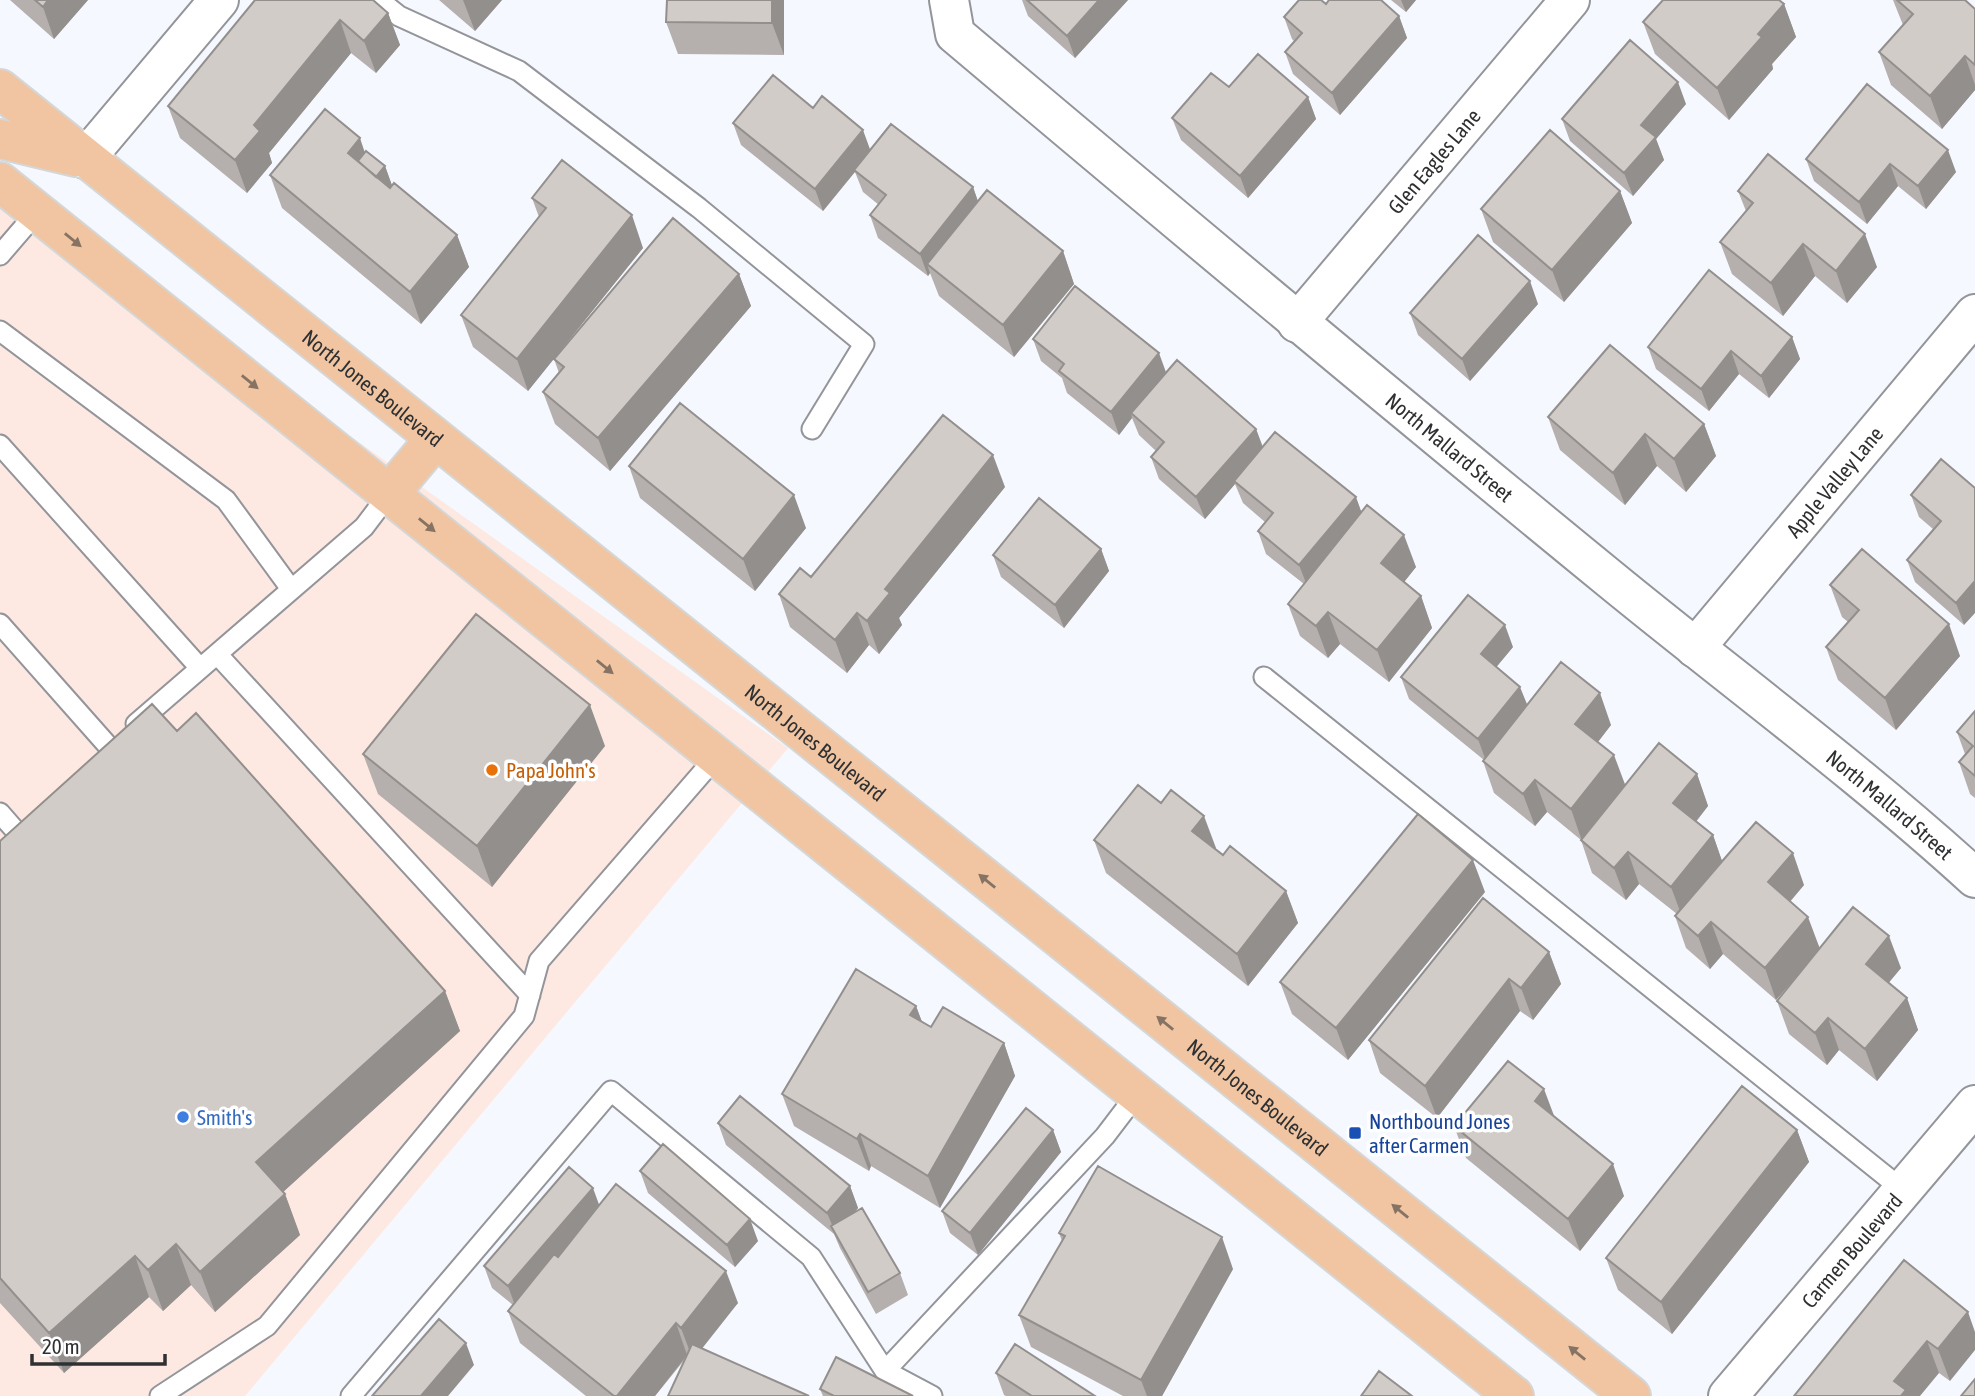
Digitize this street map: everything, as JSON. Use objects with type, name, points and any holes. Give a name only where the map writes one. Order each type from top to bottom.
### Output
[{"type":"main road","name":"North Jones Boulevard","points":[[0,89],[1630,1396]]},
{"type":"main road","points":[[0,139],[85,159]]},
{"type":"main road","points":[[0,182],[1514,1396]]},
{"type":"main road","points":[[389,494],[435,439]]},
{"type":"street","points":[[85,159],[219,0]]},
{"type":"street","name":"North Mallard Street","points":[[949,0],[955,34],[1297,323],[1695,648],[1900,810],[1975,878]]},
{"type":"street","name":"Glen Eagles Lane","points":[[1297,323],[1570,0]]},
{"type":"street","name":"Apple Valley Lane","points":[[1695,648],[1975,314]]},
{"type":"street","name":"Carmen Boulevard","points":[[1728,1396],[1975,1105]]},
{"type":"lane","points":[[379,0],[399,16],[519,71],[699,208],[864,344],[812,429]]},
{"type":"lane","points":[[0,255],[37,212]]},
{"type":"lane","points":[[0,331],[226,500],[291,589]]},
{"type":"lane","points":[[0,445],[200,668]]},
{"type":"lane","points":[[0,624],[103,752],[364,527],[389,494]]},
{"type":"lane","points":[[217,654],[530,995]]},
{"type":"lane","points":[[1264,677],[1903,1190]]},
{"type":"lane","points":[[160,1396],[267,1326],[524,1016],[539,961],[716,757]]},
{"type":"lane","points":[[0,813],[13,830]]},
{"type":"lane","points":[[351,1396],[611,1091],[811,1257],[885,1371],[932,1396]]},
{"type":"lane","points":[[885,1371],[1105,1136],[1137,1094]]},
{"type":"shaded area","points":[[0,186],[788,748],[245,1396],[0,1396]]},
{"type":"building","points":[[35,0],[48,0],[43,7]]},
{"type":"building","points":[[255,0],[373,0],[388,13],[364,41],[340,20],[254,125],[260,131],[235,160],[168,106]]},
{"type":"building","points":[[667,0],[772,0],[772,23],[666,22]]},
{"type":"building","points":[[1027,0],[1099,0],[1067,36]]},
{"type":"building","points":[[1299,0],[1321,0],[1326,4],[1329,0],[1381,0],[1399,16],[1332,93],[1285,52],[1302,33],[1284,17]]},
{"type":"building","points":[[1663,0],[1779,0],[1784,4],[1758,34],[1762,37],[1717,88],[1643,22]]},
{"type":"building","points":[[1897,0],[1965,0],[1975,9],[1975,65],[1965,56],[1930,96],[1879,52],[1913,14]]},
{"type":"building","points":[[1630,40],[1678,82],[1641,125],[1656,137],[1624,173],[1562,119]]},
{"type":"building","points":[[1258,54],[1308,97],[1240,176],[1172,118],[1211,73],[1229,87]]},
{"type":"building","points":[[773,75],[813,108],[822,96],[863,130],[815,189],[733,123]]},
{"type":"building","points":[[1867,84],[1948,150],[1918,186],[1890,164],[1859,202],[1806,159]]},
{"type":"building","points":[[325,109],[360,138],[348,153],[390,188],[394,183],[457,235],[410,292],[270,175]]},
{"type":"building","points":[[891,124],[973,187],[920,254],[870,215],[886,195],[854,170]]},
{"type":"building","points":[[1550,130],[1620,191],[1552,270],[1481,209]]},
{"type":"building","points":[[366,151],[385,166],[376,177],[358,161]]},
{"type":"building","points":[[1768,154],[1865,234],[1836,271],[1803,244],[1771,283],[1720,242],[1753,203],[1738,191]]},
{"type":"building","points":[[562,160],[632,215],[517,359],[461,315],[546,208],[532,198]]},
{"type":"building","points":[[987,190],[1063,251],[1003,325],[927,264]]},
{"type":"building","points":[[673,218],[739,274],[598,438],[543,392],[564,367],[554,359]]},
{"type":"building","points":[[1478,235],[1530,281],[1462,359],[1410,313]]},
{"type":"building","points":[[1709,270],[1792,337],[1761,376],[1731,351],[1701,389],[1648,347]]},
{"type":"building","points":[[1075,286],[1159,353],[1111,412],[1059,371],[1064,364],[1033,339]]},
{"type":"building","points":[[1610,345],[1704,424],[1674,459],[1645,434],[1613,473],[1548,417]]},
{"type":"building","points":[[1177,360],[1256,429],[1196,497],[1151,457],[1164,442],[1131,413]]},
{"type":"building","points":[[680,403],[794,495],[743,559],[629,466]]},
{"type":"building","points":[[943,415],[993,455],[885,589],[890,593],[867,621],[857,613],[835,640],[779,594],[800,568],[811,577]]},
{"type":"building","points":[[1275,432],[1356,497],[1299,565],[1258,531],[1273,513],[1234,481]]},
{"type":"building","points":[[1941,459],[1975,488],[1975,581],[1956,603],[1907,560],[1941,521],[1911,495]]},
{"type":"building","points":[[1039,498],[1101,549],[1055,605],[993,555]]},
{"type":"building","points":[[1367,505],[1404,535],[1381,563],[1421,596],[1377,650],[1328,612],[1316,626],[1288,604]]},
{"type":"building","points":[[1862,549],[1949,624],[1885,698],[1826,647],[1859,610],[1830,585]]},
{"type":"building","points":[[1468,595],[1505,625],[1481,654],[1520,687],[1478,739],[1401,677]]},
{"type":"building","name":"Papa John's","points":[[476,614],[590,705],[477,846],[363,754]]},
{"type":"building","points":[[1561,662],[1600,693],[1575,724],[1614,755],[1571,809],[1535,780],[1523,794],[1483,761]]},
{"type":"building","name":"Smith's","points":[[152,704],[177,731],[196,713],[445,991],[256,1162],[285,1194],[200,1272],[176,1244],[148,1270],[135,1256],[49,1333],[0,1278],[0,841]]},
{"type":"building","points":[[1975,711],[1975,776],[1959,762],[1973,746],[1957,732]]},
{"type":"building","points":[[1659,743],[1697,774],[1673,803],[1713,835],[1671,887],[1628,852],[1614,868],[1581,840]]},
{"type":"building","points":[[1138,785],[1161,803],[1171,790],[1204,816],[1192,831],[1223,855],[1230,846],[1286,891],[1237,954],[1094,840]]},
{"type":"building","points":[[1418,814],[1473,860],[1336,1028],[1280,982]]},
{"type":"building","points":[[1756,822],[1793,853],[1768,882],[1808,917],[1765,968],[1711,922],[1698,936],[1675,916]]},
{"type":"building","points":[[1483,898],[1549,952],[1521,988],[1509,979],[1425,1086],[1369,1040]]},
{"type":"building","points":[[1853,907],[1889,936],[1866,964],[1907,998],[1865,1049],[1828,1018],[1815,1033],[1777,1001]]},
{"type":"building","points":[[856,969],[916,1006],[910,1015],[931,1027],[943,1007],[1004,1043],[928,1176],[860,1134],[857,1139],[782,1094]]},
{"type":"building","points":[[1508,1061],[1544,1089],[1535,1101],[1613,1164],[1568,1219],[1454,1126]]},
{"type":"building","points":[[1742,1086],[1797,1130],[1661,1302],[1606,1258]]},
{"type":"building","points":[[740,1096],[850,1186],[827,1213],[718,1123]]},
{"type":"building","points":[[1026,1108],[1053,1130],[970,1233],[942,1211]]},
{"type":"building","points":[[663,1144],[750,1219],[727,1245],[640,1171]]},
{"type":"building","points":[[1098,1166],[1222,1237],[1141,1380],[1019,1315],[1065,1236],[1059,1233]]},
{"type":"building","points":[[569,1167],[593,1188],[508,1286],[484,1266]]},
{"type":"building","points":[[616,1184],[726,1271],[681,1328],[676,1323],[617,1396],[614,1396],[508,1311],[554,1254],[558,1257]]},
{"type":"building","points":[[862,1208],[900,1273],[868,1292],[831,1226]]},
{"type":"building","points":[[1904,1260],[1968,1312],[1938,1349],[1927,1341],[1894,1381],[1906,1390],[1901,1396],[1794,1396]]},
{"type":"building","points":[[439,1319],[466,1343],[421,1396],[372,1396]]},
{"type":"building","points":[[692,1344],[809,1396],[668,1396]]},
{"type":"building","points":[[1015,1344],[1095,1396],[1032,1396],[996,1373]]},
{"type":"building","points":[[836,1357],[913,1396],[834,1396],[820,1389]]},
{"type":"building","points":[[1379,1371],[1412,1396],[1361,1396]]},
{"type":"building","points":[[1975,1379],[1975,1396],[1961,1396]]},
{"type":"place","name":"Papa John's","points":[[492,770]]},
{"type":"place","name":"Smith's","points":[[183,1117]]},
{"type":"place","name":"Northbound Jones after Carmen","points":[[1355,1133]]}]
